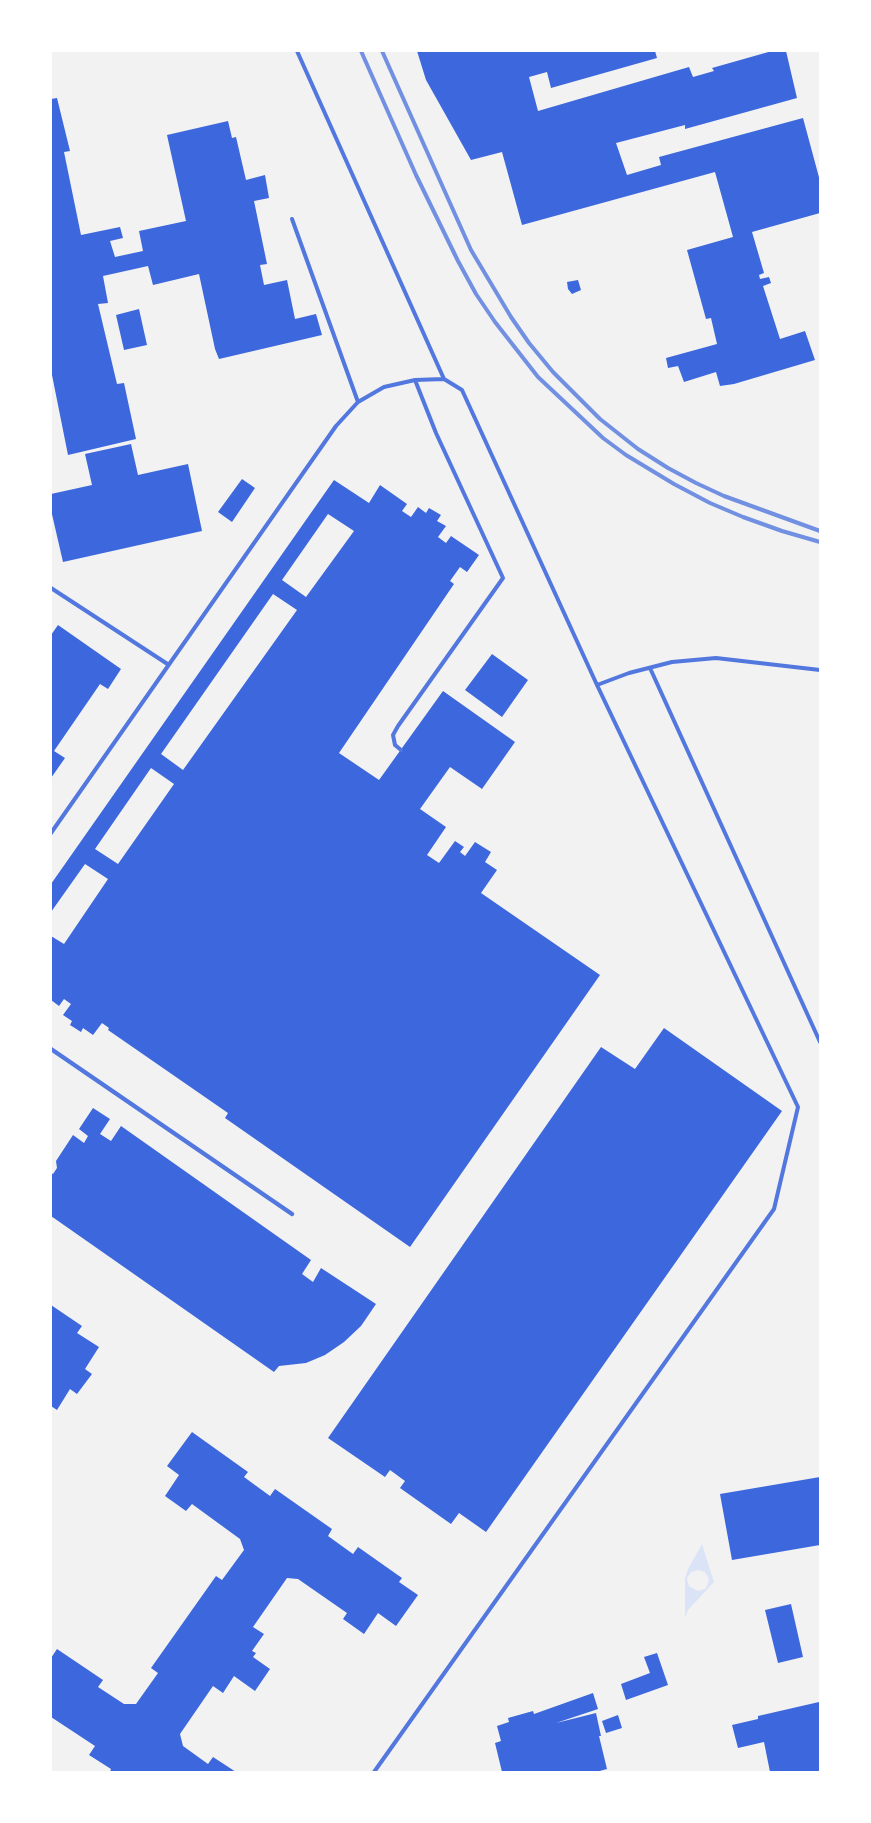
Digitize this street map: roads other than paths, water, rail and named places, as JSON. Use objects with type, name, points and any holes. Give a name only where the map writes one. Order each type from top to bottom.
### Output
[{"type":"street","points":[[51,1049],[292,1214]]},
{"type":"lane","points":[[297,51],[444,379]]},
{"type":"lane","points":[[292,219],[358,402]]},
{"type":"lane","points":[[51,833],[336,426],[358,402],[384,387],[415,380],[444,379],[462,390],[597,685],[798,1107],[774,1209],[374,1772]]},
{"type":"lane","points":[[401,750],[395,745],[393,735],[398,726],[504,578],[436,433],[415,380]]},
{"type":"lane","points":[[51,588],[169,665]]},
{"type":"lane","points":[[597,685],[629,672],[672,662],[716,658],[820,670]]},
{"type":"lane","points":[[650,668],[820,1042]]},
{"type":"railway","points":[[361,51],[416,175],[458,261],[476,294],[495,322],[538,377],[603,438],[626,455],[674,484],[710,503],[743,517],[820,542]]},
{"type":"railway","points":[[382,51],[471,250],[511,317],[553,372],[600,419],[638,449],[668,468],[724,496],[820,531]]}]
